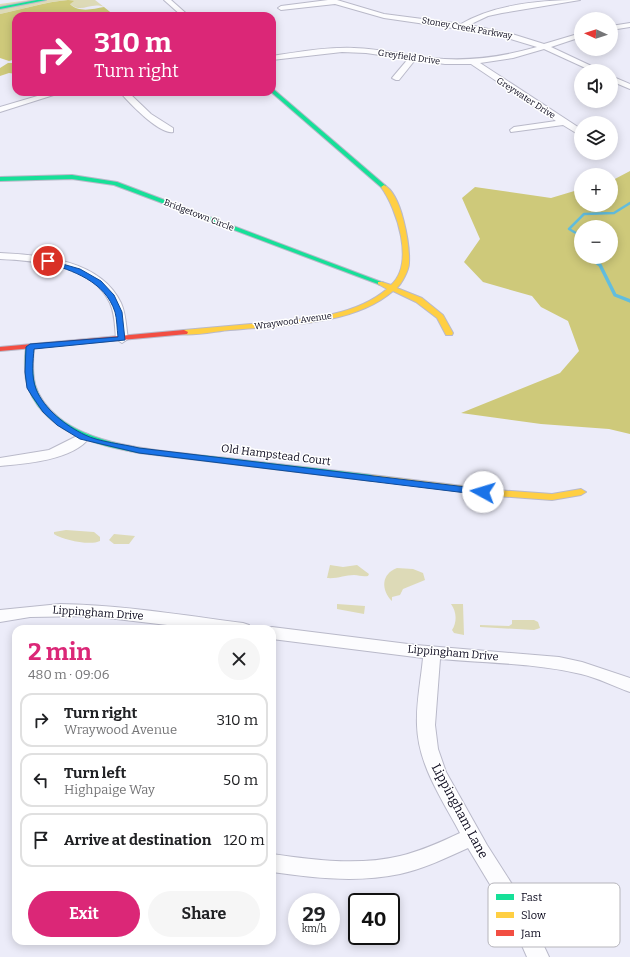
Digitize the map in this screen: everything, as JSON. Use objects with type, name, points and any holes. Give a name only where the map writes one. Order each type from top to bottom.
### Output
[{"type":"street","points":[[0,8],[44,0]]},
{"type":"street","points":[[167,0],[181,12]]},
{"type":"street","points":[[463,26],[472,20],[496,13],[577,0]]},
{"type":"street","points":[[281,8],[333,1]]},
{"type":"street","name":"Stoney Creek Parkway","points":[[333,1],[355,9],[376,14],[463,26],[512,36],[545,46],[583,64]]},
{"type":"street","points":[[618,28],[628,27]]},
{"type":"street","name":"Greyfield Drive","points":[[276,58],[342,50],[447,62],[473,62],[506,57],[574,37]]},
{"type":"street","points":[[396,78],[413,58]]},
{"type":"street","name":"Greywater Drive","points":[[473,62],[574,129]]},
{"type":"street","points":[[618,81],[630,87]]},
{"type":"street","name":"Wraywood Avenue","points":[[0,349],[313,320],[336,315],[362,306],[392,288],[405,271],[408,255],[400,214],[391,196],[380,182],[276,93]]},
{"type":"street","points":[[0,110],[46,96]]},
{"type":"street","points":[[128,96],[148,116],[170,130]]},
{"type":"street","points":[[514,130],[563,122]]},
{"type":"street","name":"Bridgetown Circle","points":[[0,179],[57,176],[89,178],[115,183],[392,288],[419,300],[432,308],[440,317],[449,333]]},
{"type":"street","points":[[0,256],[48,261],[71,268],[90,277],[108,292],[114,302],[119,312],[122,338]]},
{"type":"street","name":"Old Hampstead Court","points":[[30,347],[29,372],[32,388],[36,396],[46,410],[60,424],[83,437],[139,450],[414,484],[552,497],[581,492]]},
{"type":"street","points":[[0,462],[42,457],[54,454],[83,437]]},
{"type":"street","name":"Lippingham Drive","points":[[0,616],[43,610],[73,610],[207,625]]},
{"type":"street","name":"Lippingham Drive","points":[[276,633],[432,652],[536,659],[593,670],[630,685]]},
{"type":"street","name":"Lippingham Lane","points":[[432,652],[425,711],[429,749],[437,773],[472,837],[500,883]]},
{"type":"street","points":[[276,864],[323,870],[355,871],[370,869],[418,860],[472,837]]},
{"type":"street","name":"Lippingham Lane","points":[[534,947],[538,957]]},
{"type":"shaded area","points":[[29,0],[67,0],[0,14],[0,4]]},
{"type":"shaded area","points":[[67,0],[95,0],[104,7],[94,6],[80,8],[71,5]]},
{"type":"shaded area","points":[[59,1],[74,1],[70,4],[78,9],[86,10],[104,7],[110,12],[12,12],[12,60],[9,61],[0,58],[0,14]]},
{"type":"shaded area","points":[[8,63],[12,63],[12,73],[0,76],[0,68]]},
{"type":"shaded area","points":[[630,171],[630,434],[609,429],[541,424],[461,413],[560,373],[579,351],[568,321],[541,307],[532,296],[483,282],[464,262],[480,239],[462,198],[475,187],[551,198],[574,191],[574,212],[618,212],[618,177]]},
{"type":"shaded area","points":[[66,530],[94,532],[100,537],[100,541],[83,543],[54,534],[54,532]]},
{"type":"shaded area","points":[[114,534],[135,536],[129,544],[114,544],[109,540]]},
{"type":"shaded area","points":[[330,565],[343,567],[357,565],[369,574],[368,576],[354,575],[327,578]]},
{"type":"shaded area","points":[[397,568],[413,569],[423,573],[425,580],[403,589],[400,595],[392,597],[392,601],[388,597],[384,583],[388,574]]},
{"type":"shaded area","points":[[337,604],[365,606],[364,614],[337,609]]},
{"type":"shaded area","points":[[451,604],[463,604],[464,635],[454,633],[452,630],[456,617]]},
{"type":"shaded area","points":[[512,620],[534,620],[538,622],[540,628],[534,630],[480,627],[480,625],[509,626],[512,624]]},
{"type":"waterway","points":[[578,220],[584,214],[614,213],[630,203]]},
{"type":"waterway","points":[[574,224],[569,229],[574,232]]},
{"type":"waterway","points":[[599,264],[615,295],[630,301]]},
{"type":"traffic: fast","points":[[0,8],[44,0]]},
{"type":"traffic: fast","points":[[276,93],[384,187]]},
{"type":"traffic: fast","points":[[0,179],[72,177],[115,183],[380,283]]},
{"type":"traffic: fast","points":[[30,347],[29,377],[31,387],[37,399],[55,419],[66,427],[89,438],[139,450],[372,478]]},
{"type":"traffic: slow","points":[[184,332],[308,320],[359,308],[380,298],[397,284],[406,265],[405,240],[400,218],[392,199],[384,187]]},
{"type":"traffic: slow","points":[[380,283],[419,300],[440,317],[449,333]]},
{"type":"traffic: slow","points":[[372,478],[496,493],[552,497],[581,492]]},
{"type":"traffic: jam","points":[[0,349],[184,332]]},
{"type":"route","points":[[48,261],[78,270],[99,283],[108,292],[119,312],[122,338],[30,347],[29,372],[32,388],[36,396],[46,410],[60,424],[83,437],[103,444],[139,450],[483,492]]}]
